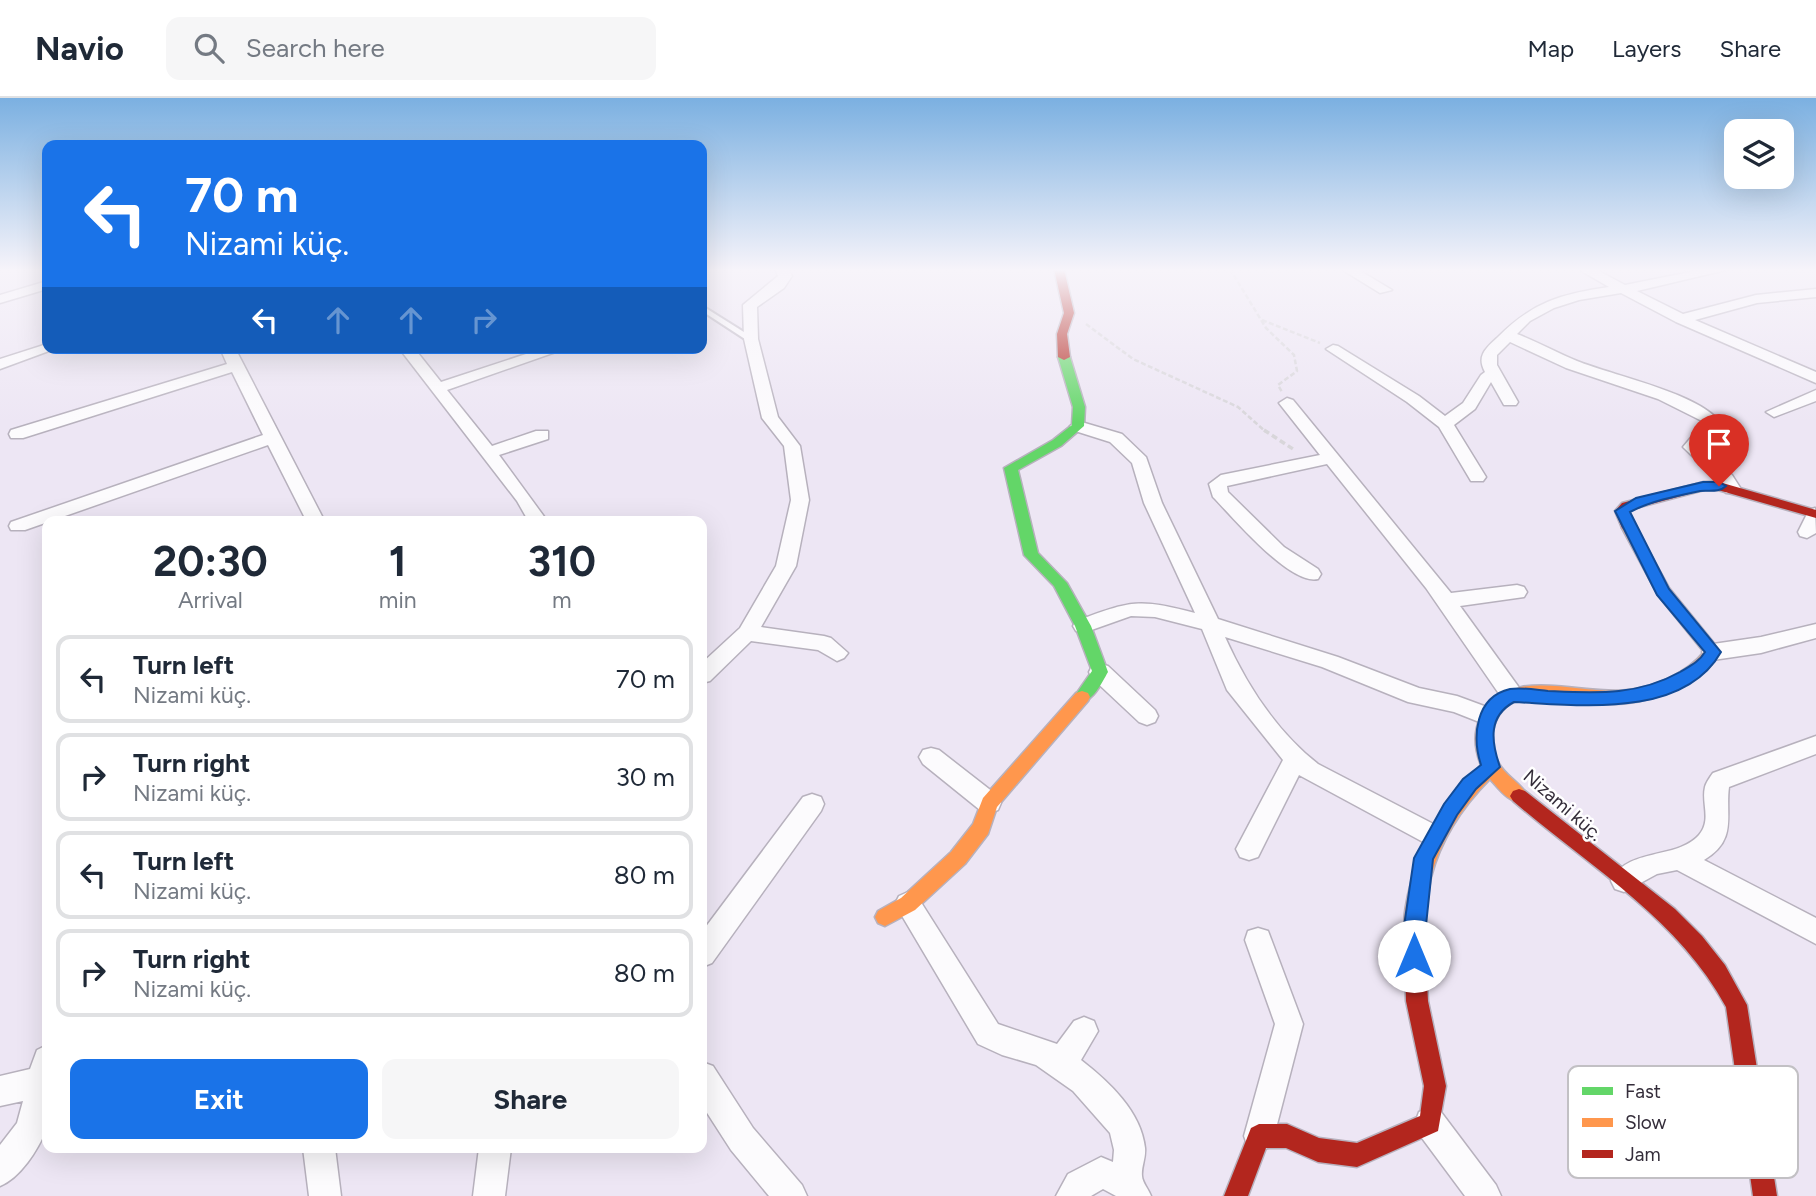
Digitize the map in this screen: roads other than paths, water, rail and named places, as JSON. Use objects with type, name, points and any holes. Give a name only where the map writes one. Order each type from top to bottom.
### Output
[{"type":"street","points":[[707,670],[747,633],[786,566],[800,500],[793,446],[770,418],[751,339],[750,320]]},
{"type":"street","points":[[1067,320],[1062,334],[1065,359],[1079,407],[1079,426]]},
{"type":"street","points":[[1510,402],[1494,374],[1489,354],[1523,320]]},
{"type":"street","points":[[1684,320],[1816,378]]},
{"type":"street","points":[[1507,336],[1533,344],[1578,367],[1663,394],[1710,419],[1713,424],[1691,447],[1726,479],[1732,489]]},
{"type":"street","points":[[1333,349],[1413,399],[1445,424],[1478,477]]},
{"type":"street","points":[[0,364],[42,351]]},
{"type":"street","points":[[230,354],[275,437],[313,516]]},
{"type":"street","points":[[411,354],[526,499],[536,516]]},
{"type":"street","points":[[438,388],[542,354]]},
{"type":"street","points":[[17,434],[236,366]]},
{"type":"street","points":[[1445,424],[1469,406],[1486,378],[1494,374]]},
{"type":"street","points":[[1774,412],[1816,395]]},
{"type":"street","points":[[1287,403],[1446,601],[1512,695]]},
{"type":"street","points":[[1079,426],[1116,439],[1140,461],[1153,503],[1235,684],[1295,759],[1310,771],[1434,836]]},
{"type":"street","points":[[1079,426],[1057,443],[1011,468],[1031,555],[1059,583],[1083,626],[1100,672],[1147,716]]},
{"type":"street","points":[[489,453],[542,435]]},
{"type":"street","points":[[47,516],[275,437]]},
{"type":"street","points":[[1311,574],[1277,551],[1219,493],[1218,484],[1227,479],[1329,458]]},
{"type":"street","points":[[1713,652],[1663,591],[1622,511],[1641,501],[1703,486],[1732,489],[1816,514],[1807,531]]},
{"type":"street","points":[[18,526],[42,518]]},
{"type":"street","points":[[1446,601],[1517,592]]},
{"type":"street","points":[[1083,626],[1130,609],[1156,610],[1330,662],[1416,696],[1457,704],[1487,716]]},
{"type":"street","points":[[1713,652],[1760,645],[1816,631]]},
{"type":"street","points":[[747,633],[824,643],[837,653]]},
{"type":"street","points":[[1485,1196],[1430,1123],[1435,1088],[1418,1002],[1413,933],[1424,858],[1434,836],[1469,784],[1491,767],[1485,750],[1487,716],[1497,703],[1512,695],[1607,699],[1634,696],[1662,689],[1706,664],[1713,652]]},
{"type":"street","points":[[1072,1196],[1079,1185],[1101,1173],[1130,1189],[1130,1148],[1121,1125],[1099,1096],[1062,1062],[1041,1052],[1003,1044],[988,1034],[897,911],[958,858],[981,828],[989,803],[1089,689],[1100,672]]},
{"type":"street","points":[[1624,881],[1654,864],[1679,859],[1707,845],[1717,830],[1720,812],[1716,789],[1721,779],[1816,745]]},
{"type":"street","points":[[930,757],[989,803]]},
{"type":"street","points":[[1250,849],[1295,759]]},
{"type":"street","name":"Nizami küç.","points":[[1491,767],[1550,827],[1624,881],[1713,960],[1727,981],[1736,1005],[1745,1066]]},
{"type":"street","points":[[707,947],[812,804]]},
{"type":"street","points":[[1679,859],[1816,932]]},
{"type":"street","points":[[1236,1196],[1259,1136],[1289,1024],[1258,940]]},
{"type":"street","points":[[1062,1062],[1084,1031]]},
{"type":"street","points":[[0,1091],[42,1073]]},
{"type":"street","points":[[707,1086],[727,1121],[760,1164],[791,1196]]},
{"type":"street","points":[[0,1170],[31,1130],[42,1087]]},
{"type":"street","points":[[1259,1136],[1287,1136],[1318,1150],[1357,1156],[1430,1123]]},
{"type":"street","points":[[320,1153],[325,1196]]},
{"type":"street","points":[[489,1196],[494,1153]]},
{"type":"street","name":"Nizami küç.","points":[[1762,1178],[1765,1196]]},
{"type":"lane","points":[[721,320],[751,339]]}]
